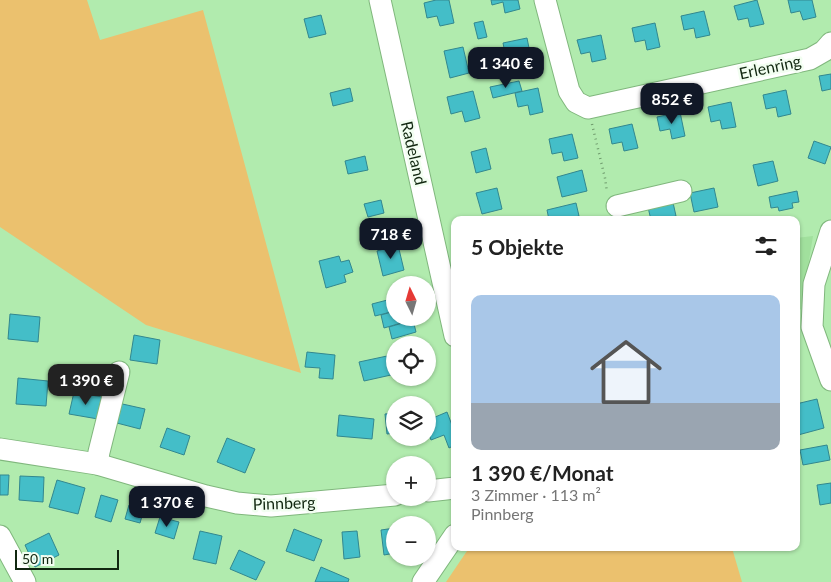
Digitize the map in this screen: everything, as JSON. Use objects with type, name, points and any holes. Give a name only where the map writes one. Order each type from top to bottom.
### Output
[{"type":"street","name":"Radeland","points":[[380,0],[451,318]]},
{"type":"street","points":[[545,0],[568,92],[576,102],[588,108]]},
{"type":"street","name":"Erlenring","points":[[588,108],[810,59],[824,51],[831,43]]},
{"type":"street","points":[[615,207],[681,191]]},
{"type":"street","points":[[831,231],[814,284],[804,330],[831,380]]},
{"type":"street","points":[[97,464],[119,372]]},
{"type":"street","name":"Pinnberg","points":[[0,449],[97,464],[206,496],[237,503],[271,506],[386,496]]},
{"type":"street","points":[[436,491],[451,489]]},
{"type":"street","points":[[0,536],[25,582]]},
{"type":"street","points":[[423,582],[451,541]]},
{"type":"path","points":[[588,108],[605,184],[615,207]]},
{"type":"shaded area","points":[[0,0],[87,0],[100,40],[203,10],[301,373],[146,325],[0,227]]},
{"type":"shaded area","points":[[813,236],[800,310],[800,238]]},
{"type":"shaded area","points":[[467,551],[733,551],[742,582],[446,582]]},
{"type":"building","points":[[436,0],[449,0],[454,23],[440,26],[437,16],[427,18],[424,3]]},
{"type":"building","points":[[491,0],[518,0],[520,9],[505,13],[503,2],[492,5]]},
{"type":"building","points":[[757,0],[764,24],[750,27],[748,18],[738,20],[734,6]]},
{"type":"building","points":[[788,0],[812,0],[816,17],[803,20],[800,11],[791,13]]},
{"type":"building","points":[[704,11],[710,35],[696,38],[694,28],[684,30],[681,16]]},
{"type":"building","points":[[321,15],[326,34],[309,38],[304,19]]},
{"type":"building","points":[[483,21],[487,37],[478,39],[474,23]]},
{"type":"building","points":[[655,23],[660,47],[647,50],[645,40],[635,42],[632,28]]},
{"type":"building","points":[[601,35],[606,59],[592,62],[590,52],[581,54],[577,40]]},
{"type":"building","points":[[527,38],[532,63],[518,66],[516,56],[506,58],[503,43]]},
{"type":"building","points":[[463,47],[469,73],[450,78],[444,51]]},
{"type":"building","points":[[831,74],[831,89],[822,91],[819,76]]},
{"type":"building","points":[[519,81],[522,91],[493,98],[490,87]]},
{"type":"building","points":[[350,88],[353,101],[333,106],[330,93]]},
{"type":"building","points":[[538,88],[543,112],[530,115],[528,105],[518,107],[515,93]]},
{"type":"building","points":[[786,90],[791,114],[778,117],[776,107],[766,109],[763,95]]},
{"type":"building","points":[[473,91],[480,118],[465,122],[462,111],[451,114],[447,97]]},
{"type":"building","points":[[731,102],[736,127],[722,129],[720,120],[711,122],[708,107]]},
{"type":"building","points":[[680,112],[685,136],[672,139],[670,129],[660,131],[657,117]]},
{"type":"building","points":[[632,124],[638,148],[624,151],[622,142],[612,144],[609,129]]},
{"type":"building","points":[[572,134],[578,158],[564,161],[562,152],[552,154],[549,139]]},
{"type":"building","points":[[814,141],[831,147],[825,164],[808,158]]},
{"type":"building","points":[[486,148],[491,169],[476,173],[471,152]]},
{"type":"building","points":[[365,156],[368,170],[348,174],[345,161]]},
{"type":"building","points":[[773,161],[778,181],[758,186],[753,165]]},
{"type":"building","points":[[582,170],[587,191],[562,197],[557,177]]},
{"type":"building","points":[[497,188],[502,209],[482,214],[476,193]]},
{"type":"building","points":[[714,188],[718,207],[694,212],[690,193]]},
{"type":"building","points":[[797,191],[799,202],[792,203],[793,208],[779,211],[778,207],[771,208],[769,197]]},
{"type":"building","points":[[672,198],[676,216],[650,216],[647,203]]},
{"type":"building","points":[[381,200],[384,213],[368,217],[364,204]]},
{"type":"building","points":[[576,203],[579,216],[548,216],[547,210]]},
{"type":"building","points":[[398,245],[404,270],[383,276],[377,251]]},
{"type":"building","points":[[339,256],[341,262],[349,260],[353,272],[344,275],[346,282],[326,288],[319,261]]},
{"type":"building","points":[[386,300],[386,313],[375,316],[372,304]]},
{"type":"building","points":[[10,314],[40,317],[38,342],[8,339]]},
{"type":"building","points":[[386,314],[386,326],[391,326],[384,328],[381,315]]},
{"type":"building","points":[[414,326],[416,332],[402,336],[391,336],[389,327]]},
{"type":"building","points":[[134,335],[160,340],[157,364],[130,360]]},
{"type":"building","points":[[307,352],[335,355],[333,379],[319,378],[320,368],[305,367]]},
{"type":"building","points":[[386,356],[386,376],[364,381],[359,362]]},
{"type":"building","points":[[18,378],[48,381],[46,406],[16,404]]},
{"type":"building","points":[[74,392],[102,397],[98,419],[69,414]]},
{"type":"building","points":[[817,399],[824,428],[800,434],[800,403]]},
{"type":"building","points":[[118,403],[145,409],[140,429],[113,422]]},
{"type":"building","points":[[447,412],[451,422],[451,447],[449,448],[444,435],[436,438],[436,417]]},
{"type":"building","points":[[339,415],[374,419],[372,439],[337,436]]},
{"type":"building","points":[[167,428],[190,436],[184,455],[160,447]]},
{"type":"building","points":[[227,438],[255,449],[245,473],[217,462]]},
{"type":"building","points":[[827,445],[830,460],[803,465],[800,450]]},
{"type":"building","points":[[0,475],[9,475],[8,495],[0,495]]},
{"type":"building","points":[[20,476],[44,477],[43,502],[19,500]]},
{"type":"building","points":[[57,480],[85,488],[78,514],[49,507]]},
{"type":"building","points":[[831,483],[831,503],[820,505],[817,485]]},
{"type":"building","points":[[101,495],[118,500],[111,522],[95,517]]},
{"type":"building","points":[[129,505],[144,509],[140,523],[125,519]]},
{"type":"building","points":[[160,517],[179,522],[174,539],[155,533]]},
{"type":"building","points":[[294,529],[322,540],[314,561],[286,551]]},
{"type":"building","points":[[386,529],[386,555],[384,555],[381,530]]},
{"type":"building","points":[[200,531],[222,536],[216,564],[193,559]]},
{"type":"building","points":[[357,531],[360,557],[344,559],[342,532]]},
{"type":"building","points":[[49,533],[59,555],[35,567],[25,545]]},
{"type":"building","points":[[239,550],[265,562],[256,580],[230,569]]},
{"type":"building","points":[[321,567],[349,579],[348,582],[315,582]]}]
